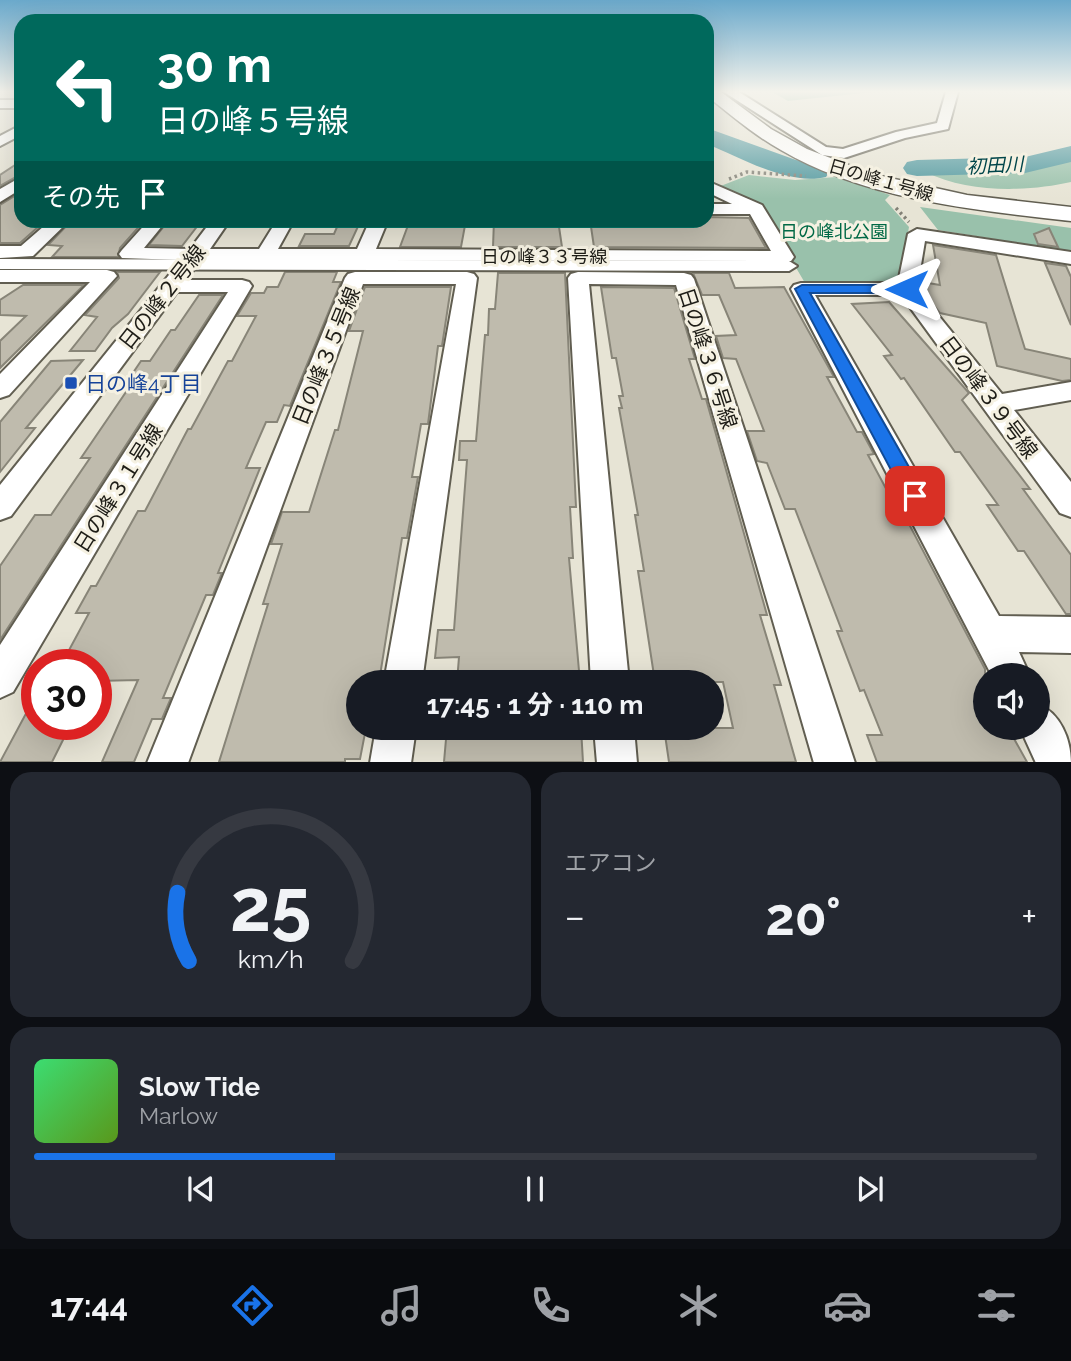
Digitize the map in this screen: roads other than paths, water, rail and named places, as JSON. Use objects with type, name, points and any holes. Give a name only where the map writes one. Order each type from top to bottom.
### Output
[{"type":"street","name":"日の峰１号線","points":[[762,128],[820,170],[976,204],[1071,214]]},
{"type":"street","points":[[785,128],[822,151],[844,154],[858,147],[937,128]]},
{"type":"street","points":[[714,189],[756,209]]},
{"type":"street","points":[[714,209],[756,209]]},
{"type":"street","name":"日の峰３３号線","points":[[184,269],[265,254],[784,257],[756,209]]},
{"type":"street","points":[[0,251],[26,251],[53,228]]},
{"type":"street","points":[[152,228],[129,254],[184,269]]},
{"type":"street","name":"日の峰２号線","points":[[0,507],[216,228]]},
{"type":"street","points":[[265,254],[281,228]]},
{"type":"street","points":[[365,255],[376,228]]},
{"type":"street","points":[[0,264],[795,278],[907,289],[917,234],[1071,258]]},
{"type":"street","name":"日の峰３１号線","points":[[0,679],[242,286],[184,269]]},
{"type":"street","points":[[0,276],[107,276],[0,389]]},
{"type":"street","name":"日の峰３５号線","points":[[167,762],[355,278],[467,278],[405,670]]},
{"type":"street","name":"日の峰３６号線","points":[[609,670],[578,278],[684,279],[835,762]]},
{"type":"street","points":[[795,278],[1006,663]]},
{"type":"street","name":"日の峰３９号線","points":[[907,289],[1071,504]]},
{"type":"street","points":[[994,405],[1071,391]]},
{"type":"street","points":[[991,634],[1071,635]]},
{"type":"street","points":[[390,762],[394,740]]},
{"type":"street","points":[[615,740],[617,762]]},
{"type":"street","points":[[1046,740],[1058,762]]},
{"type":"waterway","name":"初田川","points":[[714,138],[791,168],[816,171]]},
{"type":"waterway","name":"初田川","points":[[917,168],[1025,165],[1071,154]]},
{"type":"place","name":"日の峰4丁目","points":[[71,383]]},
{"type":"park label","name":"日の峰北公園","points":[[834,231]]}]
